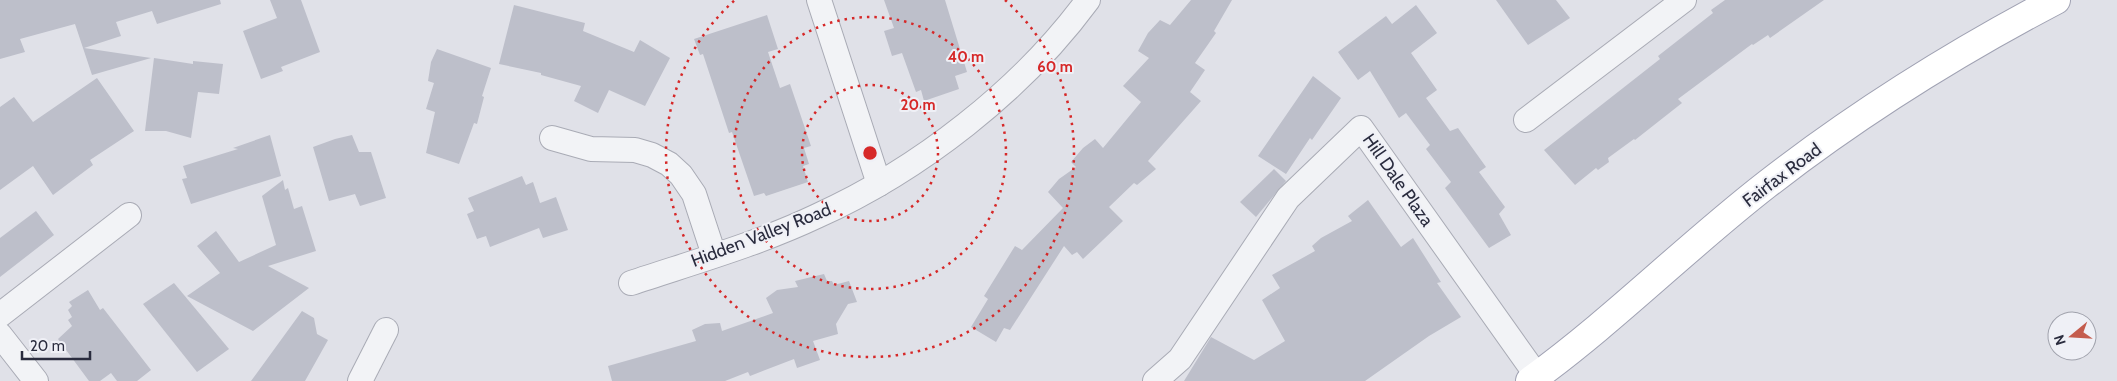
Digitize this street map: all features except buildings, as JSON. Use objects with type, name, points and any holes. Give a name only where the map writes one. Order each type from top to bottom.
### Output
[{"type":"main road","name":"Fairfax Road","points":[[1534,378],[1788,169],[1924,75],[2010,24],[2056,0]]},
{"type":"street","points":[[819,0],[879,184]]},
{"type":"street","name":"Hidden Valley Road","points":[[631,283],[759,240],[818,216],[879,184],[938,145],[988,106],[1039,57],[1088,0]]},
{"type":"street","points":[[1526,120],[1684,0]]},
{"type":"street","name":"Hill Dale Plaza","points":[[1155,381],[1180,359],[1288,198],[1361,128],[1534,378]]},
{"type":"street","points":[[552,138],[591,149],[635,150],[652,155],[669,164],[681,175],[694,194],[714,255]]},
{"type":"street","points":[[0,315],[129,215]]},
{"type":"street","points":[[360,381],[386,330]]},
{"type":"street","points":[[0,335],[36,381]]}]
